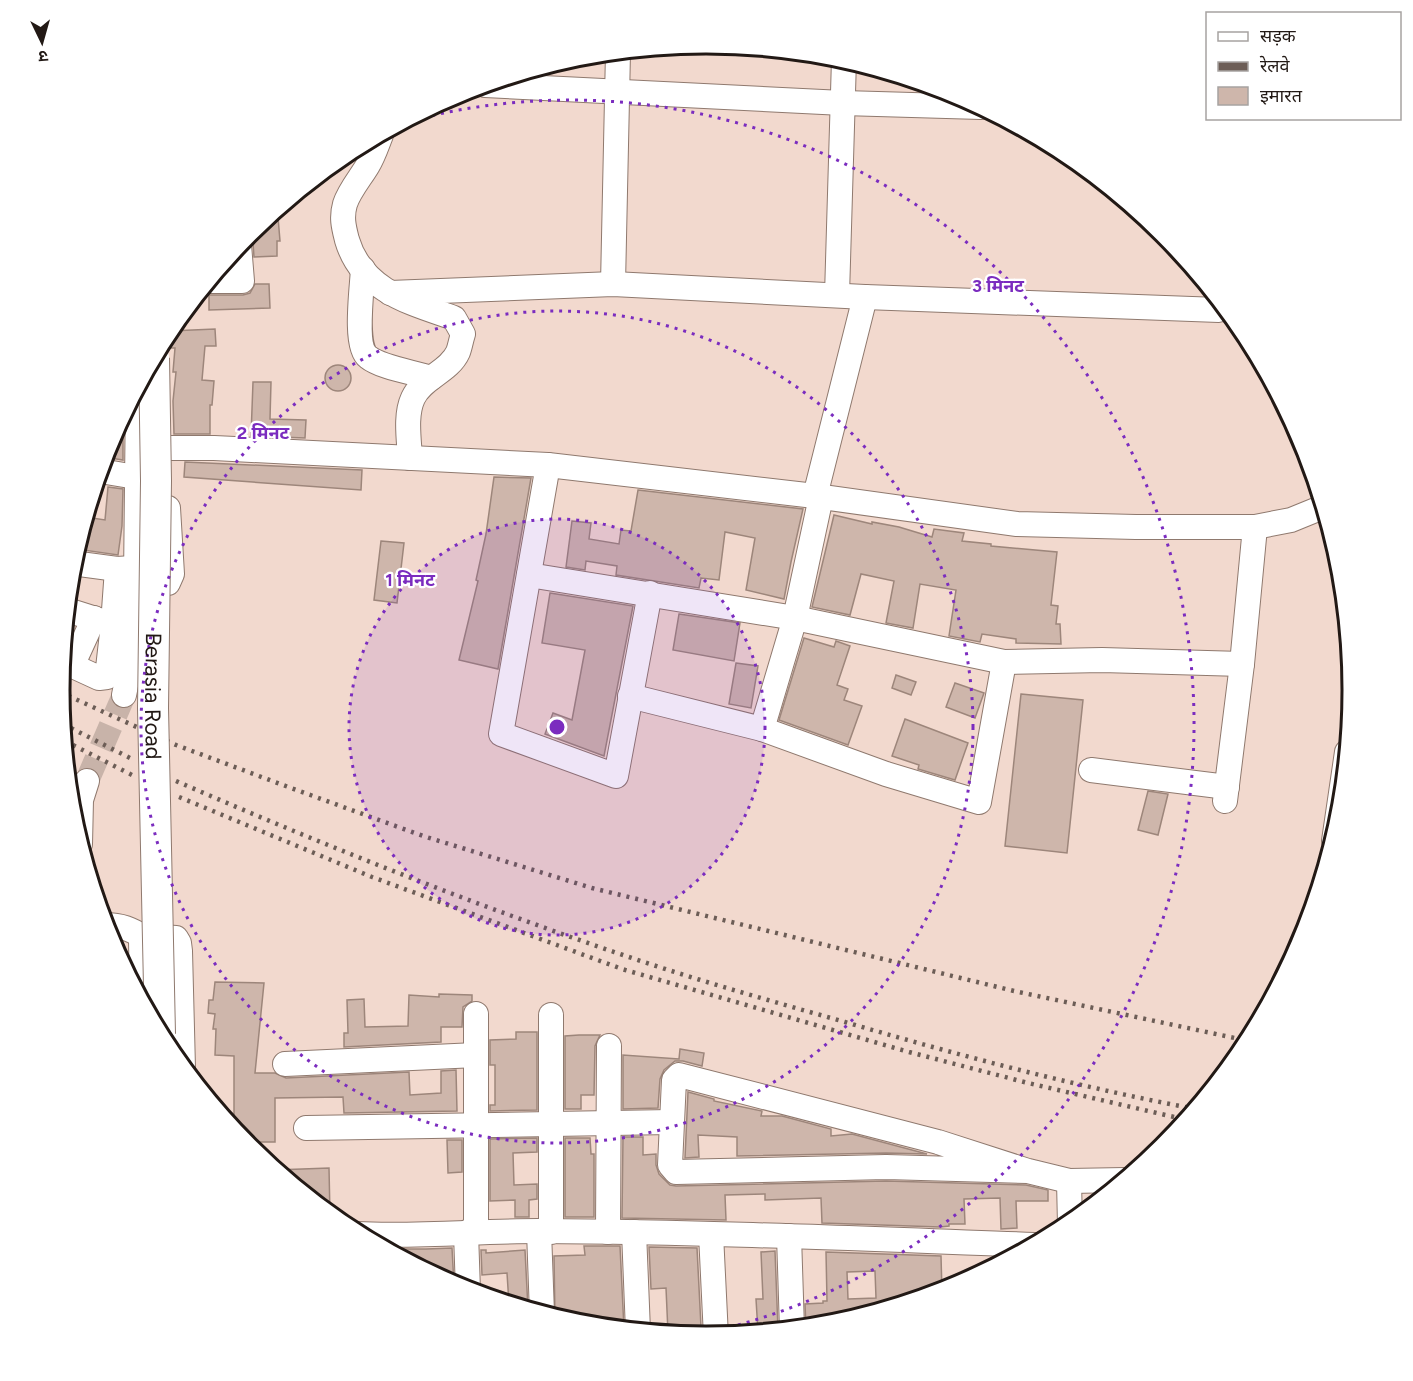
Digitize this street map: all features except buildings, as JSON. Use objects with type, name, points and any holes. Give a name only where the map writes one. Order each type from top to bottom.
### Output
[{"type":"main road","name":"Berasia Road","points":[[154,373],[156,481],[153,695],[160,1016]]},
{"type":"street","points":[[613,284],[618,60]]},
{"type":"street","points":[[837,296],[844,69]]},
{"type":"street","points":[[509,86],[843,103],[959,106]]},
{"type":"street","points":[[376,146],[345,203],[342,221],[350,248],[363,269],[379,287],[402,301],[454,318],[463,334],[457,354],[420,385],[412,399],[409,416],[410,458]]},
{"type":"street","points":[[220,281],[242,281],[240,258]]},
{"type":"street","points":[[363,269],[360,344],[365,356],[375,362],[431,378]]},
{"type":"street","points":[[390,293],[613,284],[837,296],[1216,310]]},
{"type":"street","points":[[762,729],[795,618],[818,496],[865,297]]},
{"type":"street","points":[[82,565],[129,573],[145,585],[168,583],[172,574],[162,360]]},
{"type":"street","points":[[123,694],[131,661],[129,573],[136,477],[138,406]]},
{"type":"street","points":[[165,448],[214,448],[548,465],[818,496],[1017,524],[1255,527],[1291,520],[1316,510]]},
{"type":"street","points":[[548,465],[501,734],[616,776],[650,593]]},
{"type":"street","points":[[109,472],[136,477]]},
{"type":"street","points":[[1091,770],[1226,794],[1242,664],[1255,527]]},
{"type":"street","points":[[71,660],[104,621],[129,573]]},
{"type":"street","points":[[530,575],[795,618],[1005,662],[1102,660],[1242,664]]},
{"type":"street","points":[[75,612],[104,621]]},
{"type":"street","points":[[71,666],[99,678],[107,677],[104,621]]},
{"type":"street","points":[[630,696],[762,729],[886,774],[979,802],[1005,662]]},
{"type":"street","points":[[81,808],[87,781]]},
{"type":"street","points":[[115,925],[132,930],[145,938]]},
{"type":"street","points":[[141,982],[141,940],[147,936],[176,938],[179,943],[182,1051]]},
{"type":"street","points":[[466,1233],[476,1227],[476,1014]]},
{"type":"street","points":[[542,1305],[552,1125],[551,1015]]},
{"type":"street","points":[[608,1232],[609,1046]]},
{"type":"street","points":[[285,1064],[476,1055]]},
{"type":"street","points":[[1028,1171],[843,1167],[676,1172],[670,1165],[674,1080],[679,1075],[938,1142],[1028,1171],[1069,1180],[1112,1180]]},
{"type":"street","points":[[306,1128],[671,1122]]},
{"type":"street","points":[[1069,1180],[1070,1213]]},
{"type":"street","points":[[392,1244],[466,1233],[545,1231],[789,1236],[1020,1244]]},
{"type":"street","points":[[634,1232],[638,1323]]},
{"type":"street","points":[[466,1233],[468,1281]]},
{"type":"street","points":[[711,1234],[716,1327]]},
{"type":"street","points":[[789,1236],[792,1322]]},
{"type":"tunnel","points":[[87,781],[124,695]]},
{"type":"railway","points":[[70,697],[176,745],[291,788],[423,836],[592,888],[1014,991],[1239,1039]]},
{"type":"railway","points":[[71,728],[134,760]]},
{"type":"railway","points":[[72,745],[132,775]]},
{"type":"railway","points":[[176,781],[398,873],[566,936],[650,964],[976,1059],[1064,1081],[1187,1107]]},
{"type":"railway","points":[[179,797],[372,877],[622,969],[909,1052],[1178,1118]]}]
